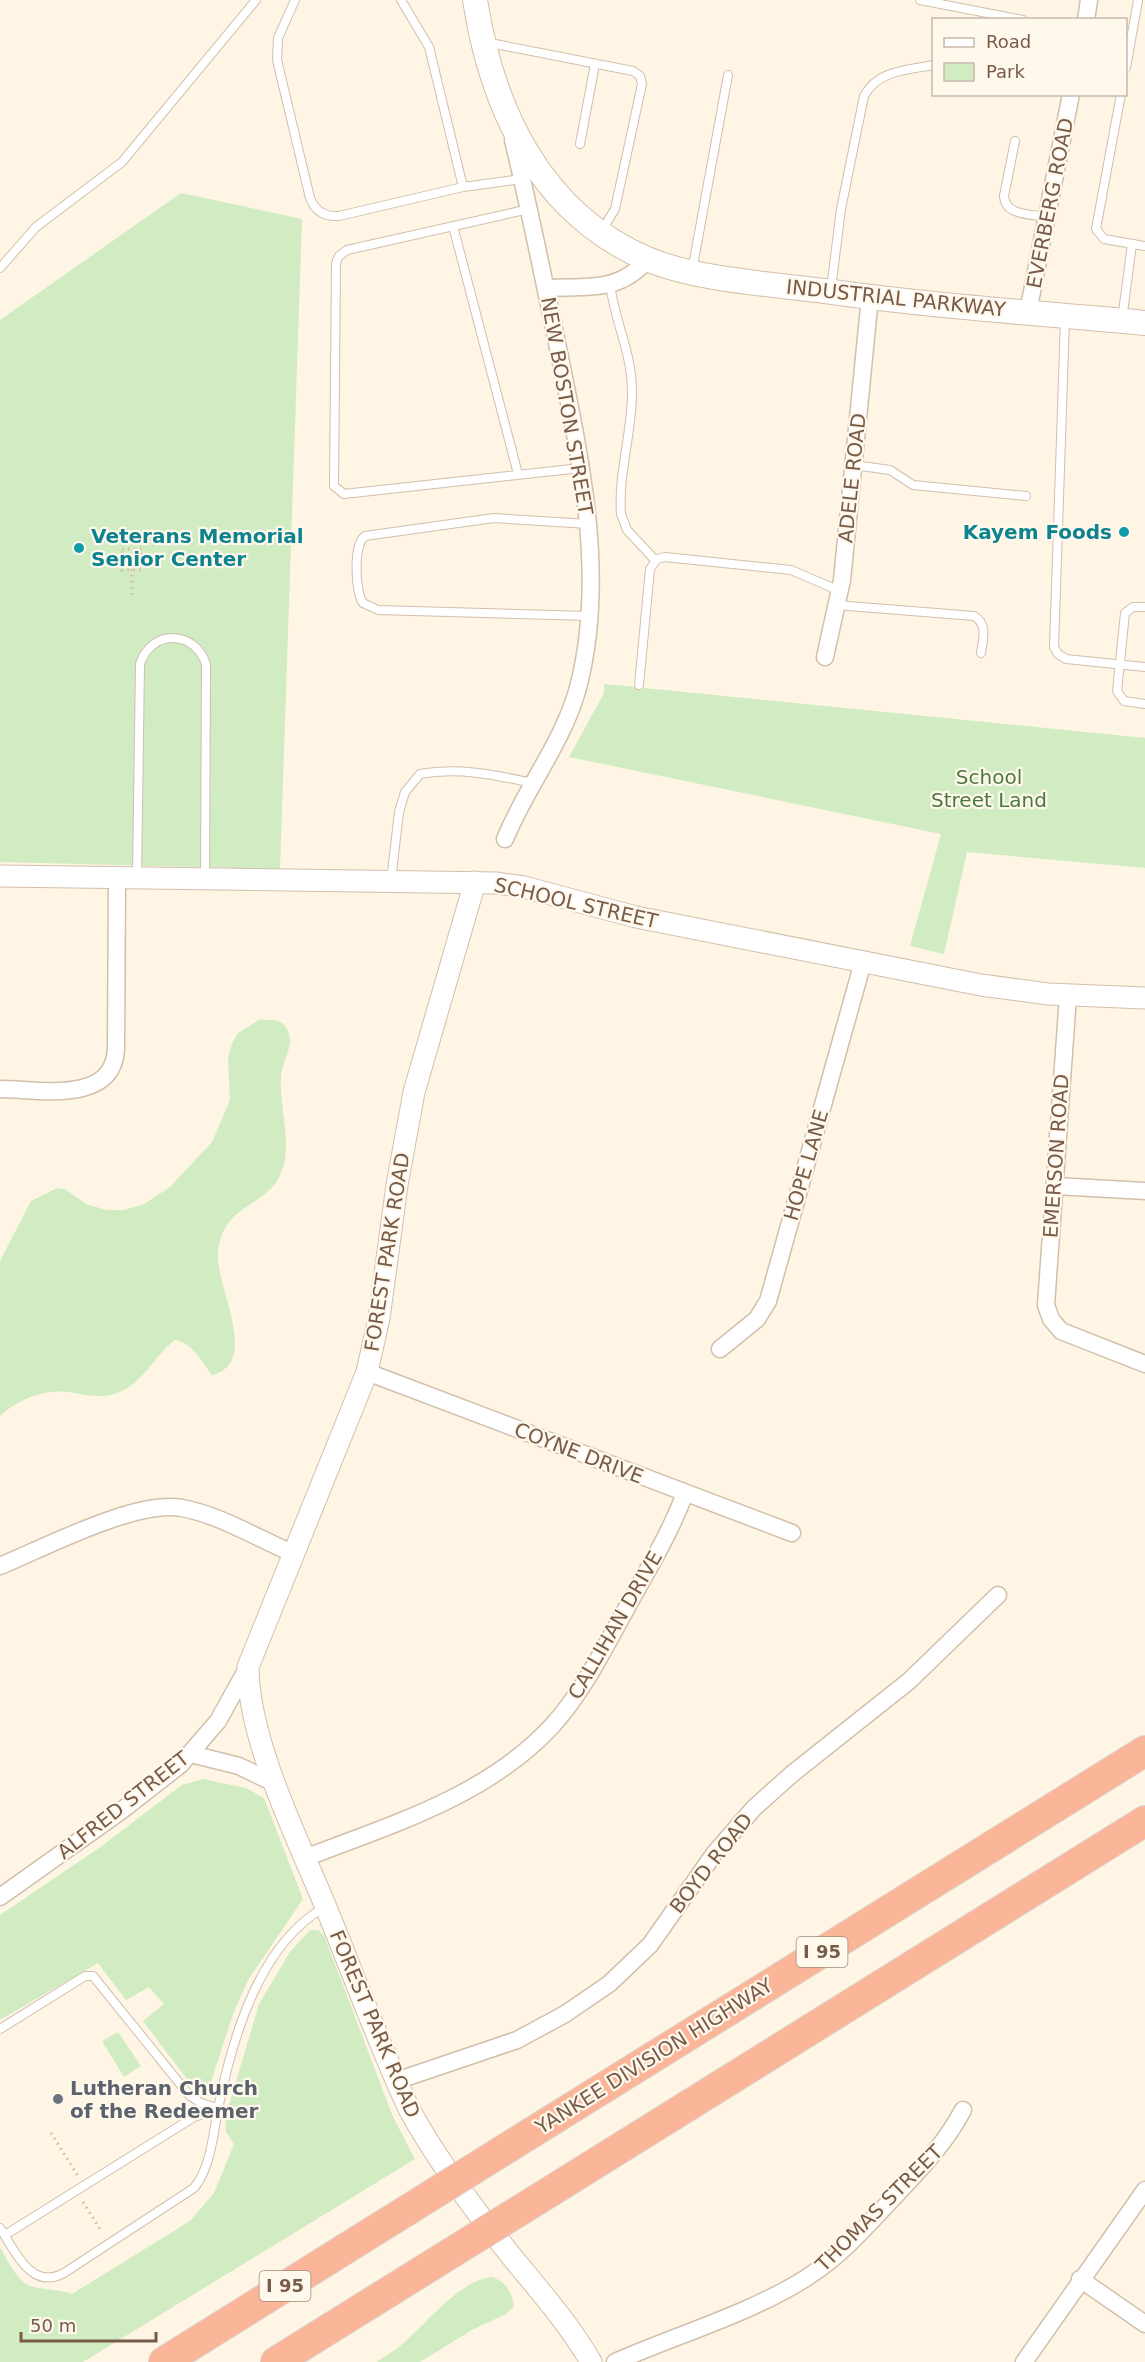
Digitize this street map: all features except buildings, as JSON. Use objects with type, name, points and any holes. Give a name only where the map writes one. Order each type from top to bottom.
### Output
[{"type":"highway","name":"YANKEE DIVISION HIGHWAY","points":[[164,2362],[1145,1751]]},
{"type":"highway","points":[[276,2362],[1145,1821]]},
{"type":"main road","name":"NEW BOSTON STREET","points":[[475,0],[491,77],[508,119]]},
{"type":"main road","name":"INDUSTRIAL PARKWAY","points":[[508,119],[540,172],[579,217],[600,233],[648,259],[692,272],[830,292],[1134,322]]},
{"type":"street","points":[[1086,18],[1089,0]]},
{"type":"street","name":"EVERBERG ROAD","points":[[1028,312],[1071,96]]},
{"type":"street","name":"NEW BOSTON STREET","points":[[505,840],[572,705],[586,649],[589,616],[588,524],[582,468],[546,288],[508,119]]},
{"type":"street","points":[[546,288],[610,284],[630,277],[648,259]]},
{"type":"street","name":"ADELE ROAD","points":[[825,657],[838,598],[854,465],[870,297]]},
{"type":"street","name":"SCHOOL STREET","points":[[0,876],[475,882],[524,887],[636,917],[981,985],[1068,996],[1145,998]]},
{"type":"street","points":[[0,1089],[82,1089],[101,1081],[111,1070],[116,1050],[127,878]]},
{"type":"street","name":"FOREST PARK ROAD","points":[[475,882],[417,1076],[398,1174],[379,1318],[367,1372],[248,1667],[251,1705],[276,1784],[409,2109],[437,2156],[472,2206],[553,2307],[591,2362]]},
{"type":"street","name":"HOPE LANE","points":[[720,1349],[757,1319],[768,1301],[863,963]]},
{"type":"street","name":"EMERSON ROAD","points":[[1068,996],[1056,1186],[1046,1292],[1050,1316],[1057,1328],[1065,1333],[1145,1364]]},
{"type":"street","points":[[1056,1186],[1145,1191]]},
{"type":"street","name":"COYNE DRIVE","points":[[367,1372],[792,1533]]},
{"type":"street","name":"CALLIHAN DRIVE","points":[[305,1858],[463,1794],[496,1774],[541,1736],[575,1696],[596,1664],[670,1529],[685,1493]]},
{"type":"street","points":[[0,1566],[123,1516],[166,1507],[202,1514],[292,1554]]},
{"type":"street","name":"BOYD ROAD","points":[[396,2081],[517,2040],[557,2019],[603,1989],[650,1945],[709,1861],[754,1808],[792,1774],[909,1681],[998,1595]]},
{"type":"street","name":"ALFRED STREET","points":[[0,1897],[151,1789],[190,1755],[227,1707],[248,1667]]},
{"type":"street","points":[[190,1755],[239,1766],[276,1784]]},
{"type":"street","name":"THOMAS STREET","points":[[615,2362],[772,2296],[812,2275],[844,2248],[933,2156],[949,2137],[963,2110]]},
{"type":"street","points":[[1024,2362],[1080,2279],[1145,2190]]},
{"type":"street","points":[[1080,2279],[1145,2324]]},
{"type":"lane","points":[[0,268],[36,227],[122,162],[256,0]]},
{"type":"lane","points":[[295,0],[280,30],[277,60],[310,198],[317,210],[325,215],[339,216],[463,187],[522,179]]},
{"type":"lane","points":[[401,0],[429,47],[463,187]]},
{"type":"lane","points":[[920,0],[1013,18]]},
{"type":"lane","points":[[1127,58],[1138,0]]},
{"type":"lane","points":[[482,41],[635,72],[642,82],[615,210],[600,233]]},
{"type":"lane","points":[[580,144],[595,64]]},
{"type":"lane","points":[[830,292],[841,209],[864,96],[871,85],[887,74],[932,66]]},
{"type":"lane","points":[[692,272],[728,75]]},
{"type":"lane","points":[[1120,96],[1096,226],[1102,238],[1145,246]]},
{"type":"lane","points":[[1015,141],[1005,203],[1013,211],[1047,218]]},
{"type":"lane","points":[[529,209],[347,250],[338,258],[334,486],[344,494],[582,468]]},
{"type":"lane","points":[[453,226],[518,474]]},
{"type":"lane","points":[[1132,244],[1134,322]]},
{"type":"lane","points":[[610,284],[616,321],[628,351],[631,367],[632,395],[621,514],[627,530],[655,560]]},
{"type":"lane","points":[[1066,315],[1054,645],[1058,654],[1066,659],[1145,667]]},
{"type":"lane","points":[[854,465],[890,470],[913,485],[1026,496]]},
{"type":"lane","points":[[588,524],[488,518],[365,536],[358,545],[357,588],[363,603],[378,610],[589,616]]},
{"type":"lane","points":[[639,685],[650,569],[655,560],[665,557],[791,570],[838,598],[974,616],[981,621],[984,628],[981,653]]},
{"type":"lane","points":[[1145,607],[1133,607],[1125,613],[1118,696],[1126,702],[1145,704]]},
{"type":"lane","points":[[127,878],[140,664],[149,647],[160,640],[173,637],[194,645],[201,652],[206,664],[205,879]]},
{"type":"lane","points":[[391,881],[399,812],[405,792],[420,774],[440,770],[489,773],[533,783]]},
{"type":"lane","points":[[218,2108],[194,2117],[80,2188],[2,2231],[26,2268],[36,2275],[47,2278],[64,2273],[185,2195],[197,2184],[213,2138],[218,2108],[247,2007],[261,1977],[294,1928],[325,1907]]},
{"type":"lane","points":[[0,2029],[85,1976],[93,1976],[189,2095],[201,2103],[218,2108]]},
{"type":"path","points":[[122,549],[142,549],[142,570],[132,569],[122,570],[122,549]]},
{"type":"path","points":[[132,569],[132,599]]},
{"type":"path","points":[[51,2133],[109,2244]]},
{"type":"green space","points":[[181,193],[302,219],[280,869],[0,862],[0,320]]},
{"type":"green space","name":"School Street Land","points":[[604,684],[1145,738],[1145,868],[967,852],[944,954],[910,946],[941,834],[569,757],[604,693]]},
{"type":"green space","points":[[259,1020],[280,1022],[289,1032],[289,1045],[281,1078],[286,1151],[281,1173],[274,1184],[266,1193],[236,1215],[222,1236],[218,1252],[219,1266],[235,1339],[233,1355],[226,1368],[212,1375],[192,1349],[175,1340],[144,1374],[122,1391],[102,1396],[68,1392],[40,1394],[14,1405],[0,1416],[0,1261],[31,1201],[57,1188],[65,1189],[86,1204],[106,1210],[124,1210],[144,1204],[170,1187],[212,1142],[230,1100],[228,1058],[232,1044],[238,1033]]},
{"type":"green space","points":[[203,1779],[246,1788],[264,1798],[303,1899],[248,1980],[233,2014],[210,2085],[200,2090],[193,2087],[143,2021],[164,2004],[149,1987],[126,2000],[98,1963],[0,2020],[0,1915],[99,1848],[182,1785]]},
{"type":"green space","points":[[310,1930],[318,1930],[324,1935],[393,2117],[415,2159],[83,2362],[0,2362],[0,2247],[14,2271],[28,2285],[72,2294],[190,2221],[214,2193],[234,2144],[226,2132],[225,2118],[259,2004],[290,1952]]},
{"type":"green space","points":[[118,2032],[141,2066],[124,2077],[102,2041]]},
{"type":"green space","points":[[492,2277],[505,2285],[512,2296],[514,2306],[506,2314],[472,2330],[420,2362],[377,2362],[400,2346],[454,2295],[479,2280]]},
{"type":"place","name":"Kayem Foods","points":[[1124,532]]},
{"type":"place","name":"Veterans Memorial Senior Center","points":[[79,548]]},
{"type":"place","name":"Lutheran Church of the Redeemer","points":[[58,2099]]}]
